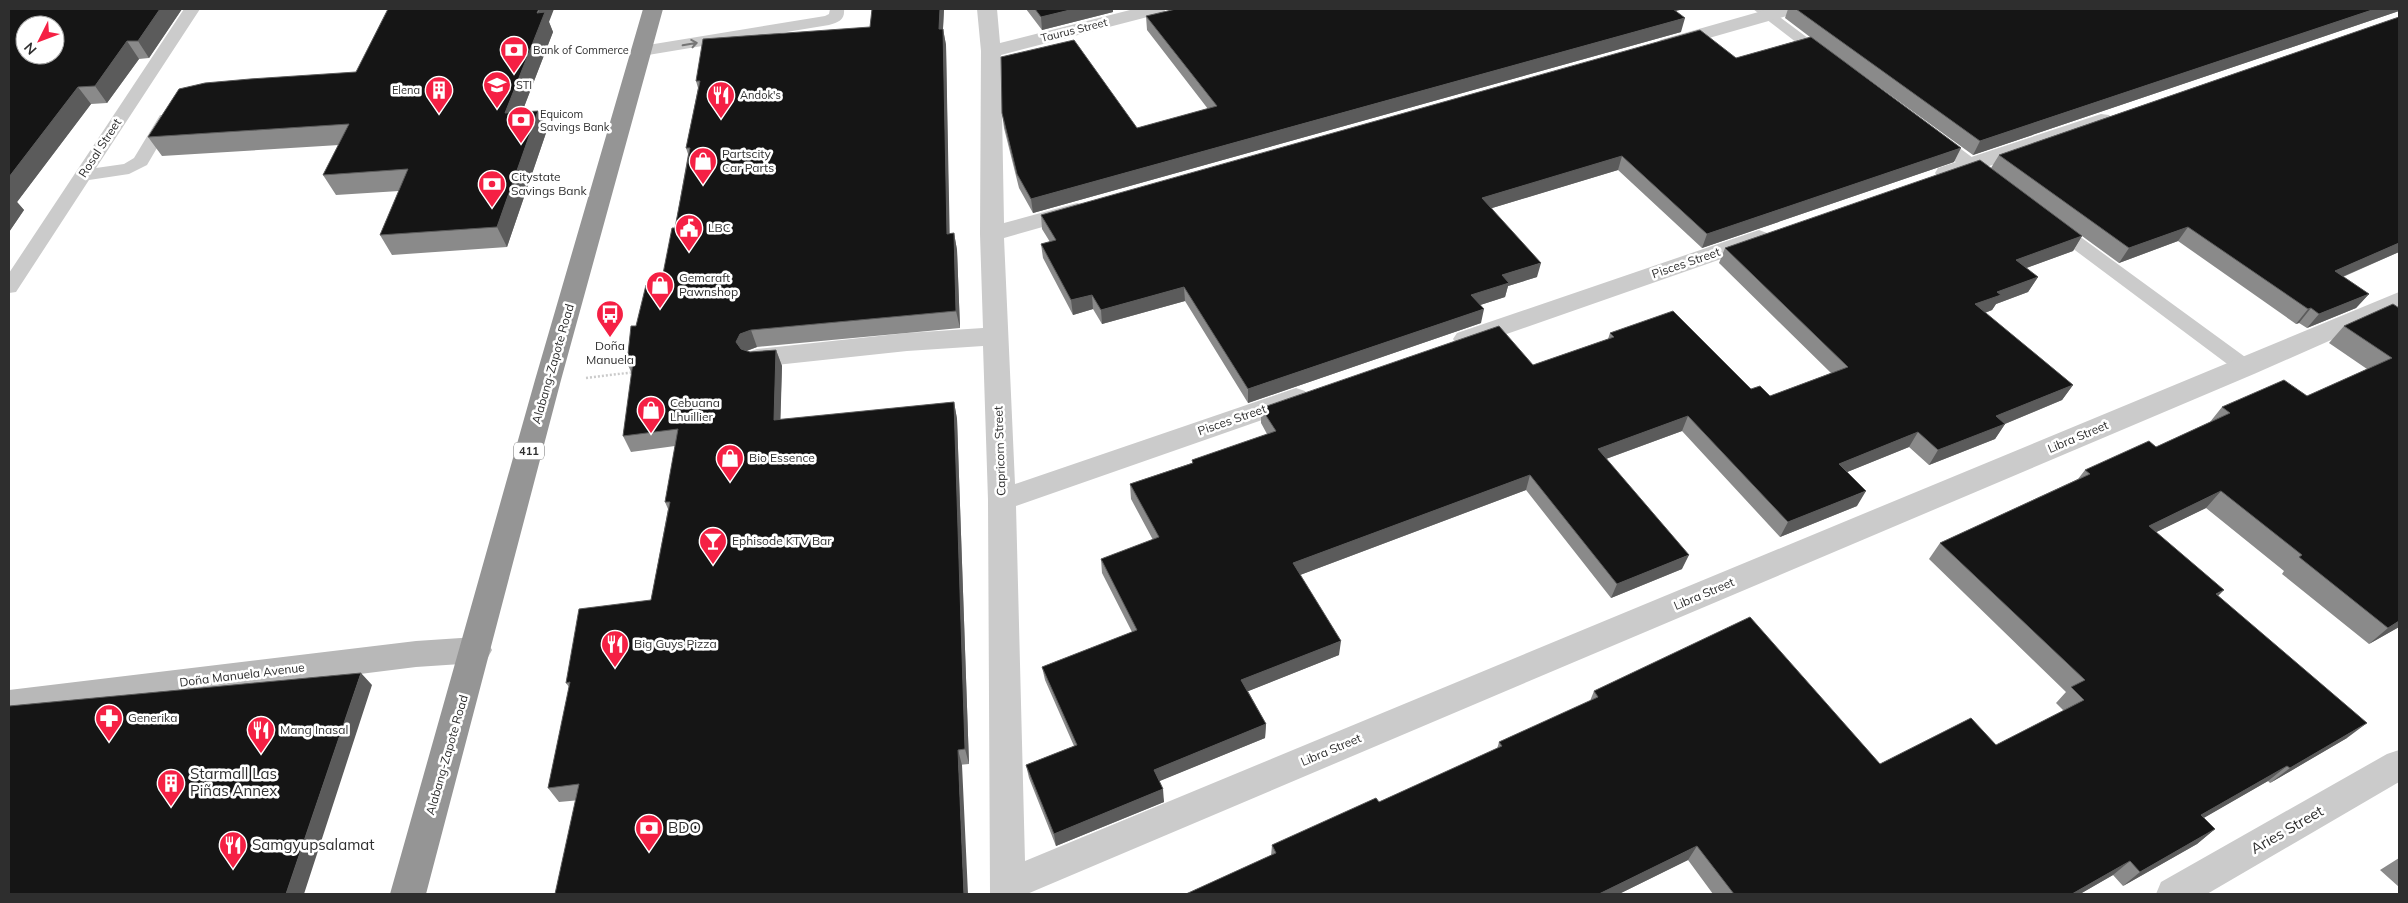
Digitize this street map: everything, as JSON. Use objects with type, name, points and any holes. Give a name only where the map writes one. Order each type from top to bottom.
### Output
[{"type":"highway","name":"Alabang-Zapote Road","points":[[408,894],[548,380],[653,9]]},
{"type":"street","name":"Capricorn Street","points":[[987,9],[991,51],[992,234],[1002,500],[1008,890]]},
{"type":"street","name":"Taurus Street","points":[[991,51],[1156,9]]},
{"type":"street","points":[[1644,50],[1764,12],[1790,9]]},
{"type":"street","points":[[1923,180],[2120,113]]},
{"type":"street","points":[[992,234],[1097,204]]},
{"type":"street","name":"Pisces Street","points":[[1444,347],[1782,229]]},
{"type":"street","name":"Libra Street","points":[[1008,890],[2245,367],[2399,300]]},
{"type":"street","points":[[757,358],[907,342],[996,336]]},
{"type":"street","name":"Pisces Street","points":[[1002,500],[1322,389]]},
{"type":"street","name":"Doña Manuela Avenue","points":[[9,704],[416,654],[476,650]]},
{"type":"street","name":"Aries Street","points":[[2174,894],[2399,765]]},
{"type":"lane","name":"Rosal Street","points":[[9,287],[192,9]]},
{"type":"lane","points":[[642,51],[829,20],[837,16],[837,9]]},
{"type":"lane","points":[[1764,12],[1838,67]]},
{"type":"lane","points":[[83,175],[129,169],[141,161],[171,111],[178,108]]},
{"type":"lane","points":[[1924,130],[2002,187]]},
{"type":"lane","points":[[2041,216],[2245,367]]},
{"type":"path","points":[[548,380],[635,372]]},
{"type":"building","points":[[9,9],[160,9],[138,41],[127,41],[95,86],[78,87],[9,177]]},
{"type":"building","points":[[388,9],[539,9],[537,13],[545,12],[505,113],[538,111],[497,227],[380,235],[408,169],[323,175],[349,124],[148,137],[179,89],[205,83],[356,72]]},
{"type":"building","points":[[872,9],[940,9],[939,29],[943,29],[947,234],[954,233],[956,311],[751,330],[740,334],[736,342],[741,349],[750,352],[776,350],[774,420],[954,402],[965,749],[958,750],[964,894],[555,894],[579,784],[548,788],[570,682],[566,683],[579,609],[651,600],[670,502],[665,502],[678,429],[623,436],[633,362],[627,363],[631,326],[636,326],[646,285],[661,284],[672,228],[675,228],[690,148],[686,148],[700,81],[696,81],[703,39],[870,27]]},
{"type":"building","points":[[1035,9],[1074,9],[1041,17]]},
{"type":"building","points":[[1176,9],[1673,9],[1685,18],[1031,199],[1017,174],[1002,113],[1001,57],[1074,40],[1137,128],[1217,106],[1146,16]]},
{"type":"building","points":[[1796,9],[2375,9],[1980,141]]},
{"type":"building","points":[[2399,17],[2399,243],[2335,271],[2369,294],[2319,314],[2311,308],[2308,309],[2188,227],[2129,248],[1999,155]]},
{"type":"building","points":[[1700,30],[1736,58],[1811,37],[1961,148],[1707,234],[1622,156],[1482,198],[1541,263],[1502,275],[1509,283],[1471,295],[1484,309],[1248,389],[1184,287],[1101,310],[1092,295],[1071,300],[1041,244],[1056,240],[1041,215]]},
{"type":"building","points":[[1980,160],[2082,236],[2016,260],[2038,277],[1997,292],[2001,295],[1975,304],[2073,385],[1996,416],[2005,424],[1938,450],[1918,432],[1839,464],[1866,491],[1788,522],[1688,416],[1598,449],[1689,555],[1617,584],[1530,475],[1293,563],[1341,641],[1241,680],[1266,724],[1154,770],[1163,789],[1054,834],[1026,765],[1077,745],[1042,667],[1137,630],[1101,559],[1159,537],[1130,484],[1193,463],[1192,460],[1276,431],[1261,408],[1499,326],[1533,365],[1614,337],[1610,333],[1673,311],[1751,389],[1760,386],[1770,396],[1848,367],[1725,248]]},
{"type":"building","points":[[2393,304],[2399,308],[2399,621],[2388,628],[2299,557],[2302,555],[2221,491],[2149,526],[2224,590],[2216,594],[2367,723],[2290,768],[2287,766],[2201,815],[2215,829],[2140,872],[2130,861],[2072,894],[1734,894],[1697,846],[1599,894],[1186,894],[1276,853],[1272,845],[1376,798],[1379,802],[1502,746],[1499,742],[1598,697],[1594,691],[1750,617],[1880,764],[1971,718],[1996,745],[2084,700],[2071,687],[2085,680],[1940,543],[2090,474],[2085,470],[2149,441],[2156,447],[2230,413],[2222,407],[2284,380],[2307,396],[2392,358],[2344,326]]},
{"type":"building","name":"Starmall Las Piñas Annex","points":[[361,673],[286,894],[9,894],[9,706]]},
{"type":"place","name":"Bank of Commerce","points":[[514,74]]},
{"type":"place","name":"STI","points":[[497,109]]},
{"type":"place","name":"Elena","points":[[439,114]]},
{"type":"place","name":"Andok's","points":[[721,119]]},
{"type":"place","name":"Equicom Savings Bank","points":[[521,144]]},
{"type":"place","name":"Partscity Car Parts","points":[[703,185]]},
{"type":"place","name":"Citystate Savings Bank","points":[[492,208]]},
{"type":"place","name":"LBC","points":[[689,252]]},
{"type":"place","name":"Gemcraft Pawnshop","points":[[660,309]]},
{"type":"place","name":"Doña Manuela","points":[[610,338]]},
{"type":"place","name":"Cebuana Lhuillier","points":[[651,434]]},
{"type":"place","name":"Bio Essence","points":[[730,482]]},
{"type":"place","name":"Ephisode KTV Bar","points":[[713,565]]},
{"type":"place","name":"Big Guys Pizza","points":[[615,668]]},
{"type":"place","name":"Generika","points":[[109,742]]},
{"type":"place","name":"Mang Inasal","points":[[261,754]]},
{"type":"place","name":"Starmall Las Piñas Annex","points":[[171,807]]},
{"type":"place","name":"BDO","points":[[649,852]]},
{"type":"place","name":"Samgyupsalamat","points":[[233,869]]}]
